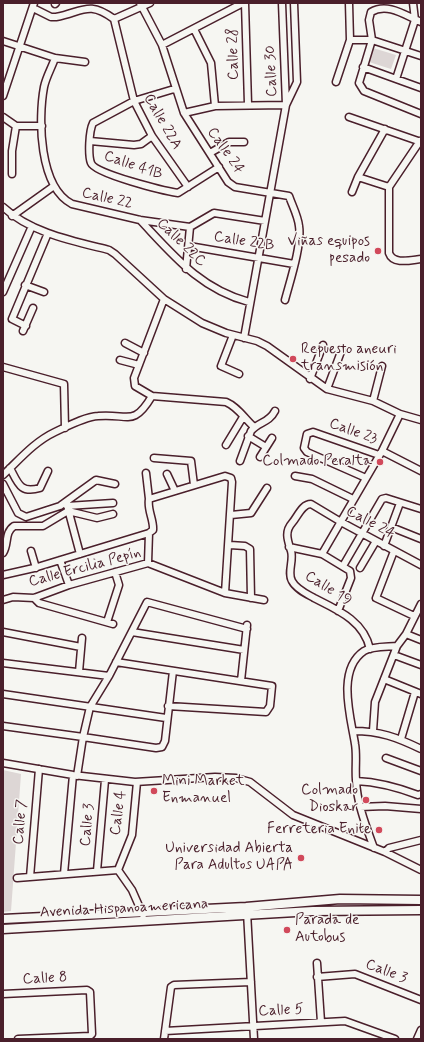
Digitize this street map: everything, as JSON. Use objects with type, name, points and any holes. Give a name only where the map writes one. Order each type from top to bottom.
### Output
[{"type":"main road","name":"Avenida Hispanoamericana","points":[[3,919],[246,907],[340,899],[421,900]]},
{"type":"main road","name":"Avenida Hispanoamericana","points":[[3,929],[313,911],[421,910]]},
{"type":"street","points":[[3,96],[34,5],[51,17],[56,17],[92,6],[102,9],[114,19],[141,5],[150,3]]},
{"type":"street","points":[[162,45],[244,3]]},
{"type":"street","name":"Calle 28","points":[[244,3],[248,104]]},
{"type":"street","name":"Calle 30","points":[[282,3],[286,105]]},
{"type":"street","name":"Calle 30","points":[[286,105],[298,82],[294,3]]},
{"type":"street","points":[[336,82],[350,40],[348,3]]},
{"type":"street","points":[[396,79],[418,21],[413,3]]},
{"type":"street","name":"Calle 24","points":[[141,5],[162,45],[174,88],[184,113],[228,182],[235,187],[289,196],[299,225],[294,264],[285,300]]},
{"type":"street","points":[[418,21],[397,10],[372,11],[369,15],[372,40],[362,67],[359,86],[364,91],[421,114]]},
{"type":"street","name":"Calle 22A","points":[[114,19],[134,101],[152,136],[188,187]]},
{"type":"street","points":[[194,29],[211,63],[215,106]]},
{"type":"street","points":[[350,40],[372,40],[421,56]]},
{"type":"street","points":[[3,41],[55,58],[85,62]]},
{"type":"street","name":"Calle 22","points":[[55,58],[44,85],[42,126],[44,153],[54,186],[60,195],[72,204],[140,220],[190,227]]},
{"type":"street","points":[[362,67],[421,88]]},
{"type":"street","name":"Calle 41B","points":[[174,88],[134,101],[93,123],[90,141],[91,163],[94,167],[156,189],[178,192],[219,167]]},
{"type":"street","points":[[184,113],[215,106],[248,104],[286,105],[269,192],[244,338]]},
{"type":"street","points":[[3,117],[16,126],[42,126]]},
{"type":"street","points":[[349,117],[420,141],[389,187],[390,256],[398,260],[421,259]]},
{"type":"street","points":[[12,174],[12,151],[16,126]]},
{"type":"street","points":[[352,192],[358,177],[384,129]]},
{"type":"street","points":[[90,141],[134,145],[141,144],[152,136]]},
{"type":"street","points":[[210,154],[229,142],[244,142]]},
{"type":"street","points":[[358,177],[389,187]]},
{"type":"street","points":[[12,216],[54,186]]},
{"type":"street","points":[[3,207],[12,216],[48,233],[109,250],[164,299],[202,323],[267,346],[310,379],[327,389],[373,401],[400,414],[421,420]]},
{"type":"street","points":[[186,269],[190,227],[214,213],[265,222]]},
{"type":"street","name":"Calle 22C","points":[[140,220],[186,269],[205,283],[228,295],[250,302]]},
{"type":"street","points":[[3,292],[32,226]]},
{"type":"street","points":[[33,308],[24,329],[12,319],[48,233]]},
{"type":"street","name":"Calle 22B","points":[[189,246],[294,264]]},
{"type":"street","points":[[25,285],[44,292]]},
{"type":"street","points":[[164,299],[134,378],[134,384],[138,389],[152,396],[226,402],[235,405],[243,417],[254,427]]},
{"type":"street","points":[[233,335],[221,366],[239,374]]},
{"type":"street","points":[[125,343],[144,353]]},
{"type":"street","points":[[310,379],[323,345]]},
{"type":"street","points":[[327,389],[342,349]]},
{"type":"street","points":[[120,360],[139,365]]},
{"type":"street","points":[[373,401],[382,366]]},
{"type":"street","points":[[3,367],[64,384],[65,428]]},
{"type":"street","points":[[3,474],[34,445],[65,428],[98,416],[123,418],[137,416],[152,396]]},
{"type":"street","points":[[240,461],[248,436],[254,427],[272,418],[275,411]]},
{"type":"street","name":"Calle 23","points":[[322,554],[381,453],[400,414]]},
{"type":"street","points":[[226,445],[243,417]]},
{"type":"street","name":"Calle 23","points":[[366,478],[307,452],[304,448],[307,434],[313,432],[381,453]]},
{"type":"street","points":[[248,436],[266,448]]},
{"type":"street","points":[[260,457],[272,438]]},
{"type":"street","points":[[381,453],[421,471]]},
{"type":"street","points":[[154,458],[191,461],[194,485]]},
{"type":"street","points":[[10,468],[21,486],[29,490],[40,488],[48,470]]},
{"type":"street","points":[[146,473],[148,507],[153,526],[149,533],[148,563]]},
{"type":"street","points":[[167,474],[175,491]]},
{"type":"street","points":[[148,499],[222,476],[230,477],[232,482],[230,544],[225,593]]},
{"type":"street","points":[[295,476],[312,479],[353,499]]},
{"type":"street","points":[[3,553],[7,544],[8,532],[14,526],[43,526],[96,480],[115,484]]},
{"type":"street","points":[[3,484],[18,513],[23,517],[67,506],[113,504]]},
{"type":"street","points":[[231,515],[251,513],[267,488]]},
{"type":"street","points":[[343,566],[382,499],[386,498],[421,509]]},
{"type":"street","points":[[384,546],[400,503]]},
{"type":"street","name":"Calle 24","points":[[308,504],[313,505],[340,522],[421,565]]},
{"type":"street","name":"Calle 19","points":[[308,504],[304,506],[288,530],[289,547],[292,557],[291,577],[293,583],[306,593],[338,611],[360,626],[369,642],[370,649]]},
{"type":"street","points":[[67,506],[97,518],[113,514]]},
{"type":"street","points":[[67,506],[80,554]]},
{"type":"street","points":[[391,527],[421,538]]},
{"type":"street","points":[[3,575],[36,568],[149,533]]},
{"type":"street","points":[[360,568],[376,541]]},
{"type":"street","points":[[230,544],[245,546],[250,549],[250,598]]},
{"type":"street","points":[[289,547],[322,554],[350,571],[351,578],[338,611]]},
{"type":"street","points":[[31,551],[36,568]]},
{"type":"street","points":[[394,551],[376,598],[414,616]]},
{"type":"street","points":[[60,560],[69,585]]},
{"type":"street","name":"Calle Ercilia Pepín","points":[[3,600],[13,597],[34,598],[69,585],[148,563],[225,593],[264,600]]},
{"type":"street","points":[[34,598],[39,603],[110,623],[119,585],[115,572]]},
{"type":"street","points":[[64,874],[75,776],[90,707],[109,676],[147,602],[247,627],[241,681]]},
{"type":"street","points":[[373,731],[375,702],[397,646],[406,634],[421,604]]},
{"type":"street","points":[[3,632],[81,647]]},
{"type":"street","points":[[132,632],[244,650]]},
{"type":"street","points":[[406,634],[421,640]]},
{"type":"street","points":[[79,672],[82,638]]},
{"type":"street","points":[[374,848],[360,807],[356,781],[356,745],[347,701],[349,679],[356,660],[364,651],[397,646]]},
{"type":"street","points":[[394,655],[421,665]]},
{"type":"street","points":[[116,662],[272,686],[270,706],[266,712],[168,706]]},
{"type":"street","points":[[3,663],[109,676]]},
{"type":"street","points":[[3,726],[156,748],[162,747],[165,741],[166,718],[173,671]]},
{"type":"street","points":[[384,679],[418,693],[401,739]]},
{"type":"street","points":[[3,694],[166,718]]},
{"type":"street","points":[[352,731],[373,731],[401,739],[421,749]]},
{"type":"street","points":[[386,758],[421,771]]},
{"type":"street","points":[[3,763],[105,780],[137,782],[215,777],[236,778],[250,782],[293,815],[385,852],[421,870]]},
{"type":"street","name":"Calle 7","points":[[30,877],[38,769]]},
{"type":"street","name":"Calle 3","points":[[96,872],[105,780]]},
{"type":"street","points":[[356,781],[376,781],[418,795],[421,794]]},
{"type":"street","name":"Calle 4","points":[[118,870],[132,835],[137,782]]},
{"type":"street","points":[[360,807],[385,806],[421,809]]},
{"type":"street","points":[[385,852],[389,848],[421,840]]},
{"type":"street","points":[[18,878],[118,870],[132,890],[143,912],[144,922]]},
{"type":"street","points":[[246,907],[254,1039]]},
{"type":"street","points":[[317,964],[321,1022]]},
{"type":"street","name":"Calle 3","points":[[317,977],[355,974],[421,1000]]},
{"type":"street","points":[[164,1039],[172,987],[177,984],[251,982]]},
{"type":"street","name":"Calle 8","points":[[3,994],[89,990],[92,1034],[90,1036],[26,1039]]},
{"type":"street","name":"Calle 5","points":[[165,1030],[348,1022],[383,1037],[395,1039]]},
{"type":"street","points":[[417,1039],[421,1030]]},
{"type":"street","points":[[18,1039],[26,1039]]},
{"type":"shaded area","points":[[373,48],[396,55],[391,69],[369,62]]},
{"type":"shaded area","points":[[3,770],[21,774],[11,911],[3,912]]},
{"type":"place","name":"Viñas equipos pesado","points":[[378,251]]},
{"type":"place","name":"Repuesto aneuri transmisión","points":[[293,359]]},
{"type":"place","name":"Colmado Peralta","points":[[380,462]]},
{"type":"place","name":"Mini Market Enmanuel","points":[[154,791]]},
{"type":"place","name":"Colmado Dioskar","points":[[366,800]]},
{"type":"place","name":"Ferreteria Enite","points":[[379,830]]},
{"type":"place","name":"Universidad Abierta Para Adultos UAPA","points":[[301,858]]},
{"type":"place","name":"Parada de Autobus","points":[[287,930]]}]
